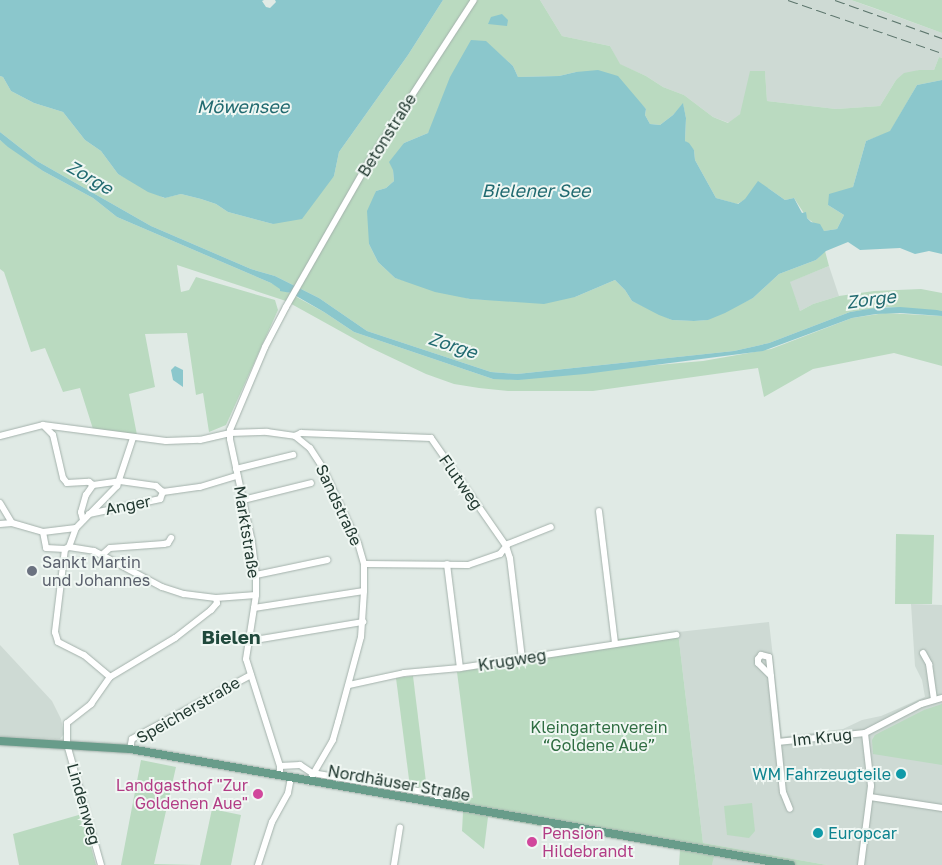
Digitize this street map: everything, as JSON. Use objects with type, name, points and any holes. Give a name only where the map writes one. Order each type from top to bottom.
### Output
[{"type":"main road","name":"Nordhäuser Straße","points":[[0,742],[68,744],[130,749],[791,865]]},
{"type":"street","name":"Betonstraße","points":[[230,434],[265,348],[289,302],[368,163],[474,0]]},
{"type":"street","points":[[0,436],[43,424],[132,438],[185,442],[230,434],[267,432],[295,436]]},
{"type":"street","points":[[43,424],[53,435],[63,478],[67,483],[89,482],[93,485],[120,481],[132,438]]},
{"type":"street","name":"Flutweg","points":[[295,436],[301,433],[431,438],[506,546],[510,558],[522,658]]},
{"type":"street","name":"Marktstraße","points":[[230,434],[256,575],[256,595],[246,659],[280,766],[280,776]]},
{"type":"street","name":"Sandstraße","points":[[295,436],[310,448],[323,468],[358,543],[364,564],[363,622],[349,685],[333,740],[309,781]]},
{"type":"street","points":[[236,469],[293,455]]},
{"type":"street","name":"Anger","points":[[76,528],[114,490],[120,481],[156,486],[163,492],[200,486],[237,476]]},
{"type":"street","points":[[243,500],[311,483]]},
{"type":"street","points":[[83,520],[81,512],[86,495],[93,485]]},
{"type":"street","name":"Anger","points":[[89,514],[160,498],[163,492]]},
{"type":"street","points":[[0,504],[12,523]]},
{"type":"street","points":[[599,511],[615,644]]},
{"type":"street","points":[[0,524],[12,523],[43,532],[76,528]]},
{"type":"street","points":[[364,564],[468,565],[482,562],[500,554],[506,546],[551,527]]},
{"type":"street","points":[[76,528],[67,548],[55,632],[58,642],[84,655],[110,677]]},
{"type":"street","points":[[43,532],[46,548],[67,548],[102,554],[132,573],[162,587],[184,594],[216,598],[256,595]]},
{"type":"street","points":[[102,554],[110,548],[164,544],[170,538]]},
{"type":"street","points":[[256,575],[327,560]]},
{"type":"street","points":[[447,564],[460,668]]},
{"type":"street","points":[[254,608],[364,591]]},
{"type":"street","points":[[68,744],[67,723],[91,704],[110,677],[175,638],[211,610],[216,604],[216,598]]},
{"type":"street","points":[[249,641],[363,622]]},
{"type":"street","name":"Krugweg","points":[[349,685],[404,673],[460,668],[676,635]]},
{"type":"street","points":[[923,653],[929,664],[934,698]]},
{"type":"street","name":"Speicherstraße","points":[[130,749],[132,739],[251,674]]},
{"type":"street","name":"Im Krug","points":[[771,676],[783,792],[790,809]]},
{"type":"street","name":"Im Krug","points":[[778,742],[865,733],[934,698],[942,698]]},
{"type":"street","name":"Im Krug","points":[[862,864],[870,797],[865,733]]},
{"type":"street","name":"Lindenweg","points":[[68,744],[101,865]]},
{"type":"street","points":[[280,766],[300,765],[312,773],[435,794],[443,804]]},
{"type":"street","points":[[258,865],[272,822],[288,793],[292,778]]},
{"type":"street","points":[[870,797],[942,808]]},
{"type":"street","points":[[394,865],[400,827]]},
{"type":"shaded area","points":[[540,0],[851,0],[942,33],[942,58],[939,57],[934,70],[919,70],[896,80],[880,106],[836,109],[767,101],[765,72],[740,114],[729,123],[713,117],[684,95],[663,87],[646,76],[619,64],[610,46],[562,36]]},
{"type":"shaded area","points":[[829,266],[839,296],[813,304],[800,311],[789,282]]},
{"type":"shaded area","points":[[911,604],[942,605],[942,865],[827,865],[703,843],[678,632],[769,622],[782,737],[843,729],[862,720],[881,716],[925,697],[922,680],[915,666]]},
{"type":"shaded area","points":[[0,645],[52,701],[61,719],[64,734],[60,739],[0,737]]},
{"type":"shaded area","points":[[713,856],[767,865],[712,865]]},
{"type":"green space","points":[[443,0],[540,0],[562,36],[610,46],[620,64],[646,76],[663,87],[684,95],[713,117],[728,123],[740,114],[750,71],[765,71],[767,101],[836,109],[880,106],[896,80],[904,73],[934,70],[939,57],[942,58],[942,80],[917,85],[890,132],[866,141],[853,187],[828,205],[844,215],[837,229],[824,231],[807,218],[794,198],[785,200],[768,188],[737,204],[716,198],[695,160],[694,150],[685,141],[686,118],[683,104],[660,125],[650,124],[645,115],[646,109],[633,96],[576,72],[559,76],[518,77],[513,66],[485,41],[428,133],[404,143],[393,170],[394,181],[386,188],[376,191],[369,232],[369,244],[378,262],[395,278],[470,299],[494,300],[575,297],[615,280],[632,301],[672,320],[694,321],[707,320],[753,298],[779,274],[816,260],[825,251],[829,266],[790,282],[800,311],[813,304],[839,296],[874,291],[921,289],[942,293],[942,311],[887,307],[850,312],[769,343],[734,351],[517,374],[491,372],[367,331],[319,298],[275,276],[251,269],[151,226],[37,161],[0,132],[0,76],[3,77],[11,91],[34,103],[63,112],[85,140],[101,151],[118,174],[164,198],[181,194],[216,204],[228,212],[273,224],[334,176],[339,152],[408,55]]},
{"type":"green space","points":[[851,0],[942,0],[942,33],[874,8]]},
{"type":"green space","points":[[0,140],[43,171],[93,198],[117,217],[271,283],[324,312],[354,332],[493,379],[703,361],[771,349],[852,318],[885,313],[942,316],[942,366],[894,353],[813,369],[764,397],[758,368],[593,391],[508,391],[479,388],[454,384],[426,374],[369,347],[286,301],[177,265],[181,292],[189,290],[196,277],[275,300],[278,310],[226,425],[209,432],[203,393],[196,395],[187,333],[145,334],[155,387],[129,394],[137,435],[93,429],[80,388],[63,392],[45,348],[31,352],[4,272],[0,269]]},
{"type":"green space","points":[[896,534],[934,535],[932,604],[895,604]]},
{"type":"green space","name":"Kleingartenverein “Goldene Aue”","points":[[678,632],[703,843],[827,865],[766,865],[714,856],[712,865],[679,865],[680,850],[488,817],[484,849],[462,831],[463,812],[441,808],[445,793],[473,798],[457,672],[619,645],[618,639]]},
{"type":"green space","points":[[413,676],[427,790],[410,787],[396,678]]},
{"type":"green space","points":[[942,704],[942,765],[873,754],[872,740],[875,735],[924,710]]},
{"type":"green space","points":[[141,760],[176,767],[154,864],[199,865],[121,865]]},
{"type":"green space","points":[[752,803],[755,831],[749,838],[727,835],[724,806]]},
{"type":"green space","points":[[212,809],[241,815],[231,865],[200,865]]},
{"type":"green space","points":[[82,814],[96,865],[19,865],[13,834]]},
{"type":"water","name":"Möwensee","points":[[0,0],[264,0],[262,1],[266,7],[270,8],[276,2],[275,0],[443,0],[408,55],[339,152],[334,176],[302,219],[273,224],[228,212],[216,204],[201,199],[181,194],[165,198],[148,192],[118,174],[101,151],[85,140],[63,112],[34,103],[11,91],[3,77],[0,76]]},
{"type":"water","points":[[502,14],[508,20],[507,26],[488,24],[491,17]]},
{"type":"water","name":"Bielener See","points":[[471,40],[486,41],[513,66],[518,77],[559,76],[598,70],[618,76],[646,109],[645,115],[650,124],[660,125],[673,115],[683,103],[686,118],[685,141],[694,150],[695,160],[716,198],[738,204],[745,199],[758,181],[785,200],[794,198],[802,213],[806,212],[807,218],[811,222],[820,224],[824,231],[837,229],[844,215],[828,205],[829,194],[853,187],[866,141],[890,131],[917,85],[942,80],[942,254],[929,251],[915,254],[900,248],[860,250],[848,242],[826,251],[816,260],[779,274],[753,298],[725,313],[708,320],[694,321],[672,320],[632,301],[615,280],[575,297],[544,304],[470,299],[435,292],[395,278],[378,262],[369,244],[367,211],[376,191],[386,188],[394,181],[393,170],[389,162],[404,143],[428,133],[450,77]]},
{"type":"water","points":[[0,132],[37,161],[151,226],[251,269],[275,276],[319,298],[367,331],[491,372],[517,374],[734,351],[769,343],[850,312],[875,308],[900,307],[937,310],[942,311],[942,316],[900,313],[876,314],[852,318],[763,351],[585,374],[518,380],[493,379],[354,332],[291,293],[280,291],[271,283],[117,217],[93,198],[43,171],[8,147],[0,140]]},
{"type":"water","points":[[175,366],[183,370],[183,387],[173,380],[171,370]]},
{"type":"railway","points":[[788,0],[942,53]]},
{"type":"railway","points":[[835,0],[942,38]]},
{"type":"place","name":"Sankt Martin und Johannes","points":[[32,571]]},
{"type":"place","name":"WM Fahrzeugteile","points":[[901,774]]},
{"type":"place","name":"Landgasthof \"Zur Goldenen Aue\"","points":[[258,794]]},
{"type":"place","name":"Europcar","points":[[818,833]]},
{"type":"place","name":"Pension Hildebrandt","points":[[532,842]]},
{"type":"district","name":"Bielen","points":[[231,637]]},
{"type":"water label","name":"Zorge","points":[[90,177]]},
{"type":"water label","name":"Zorge","points":[[871,299]]},
{"type":"water label","name":"Zorge","points":[[453,345]]}]
